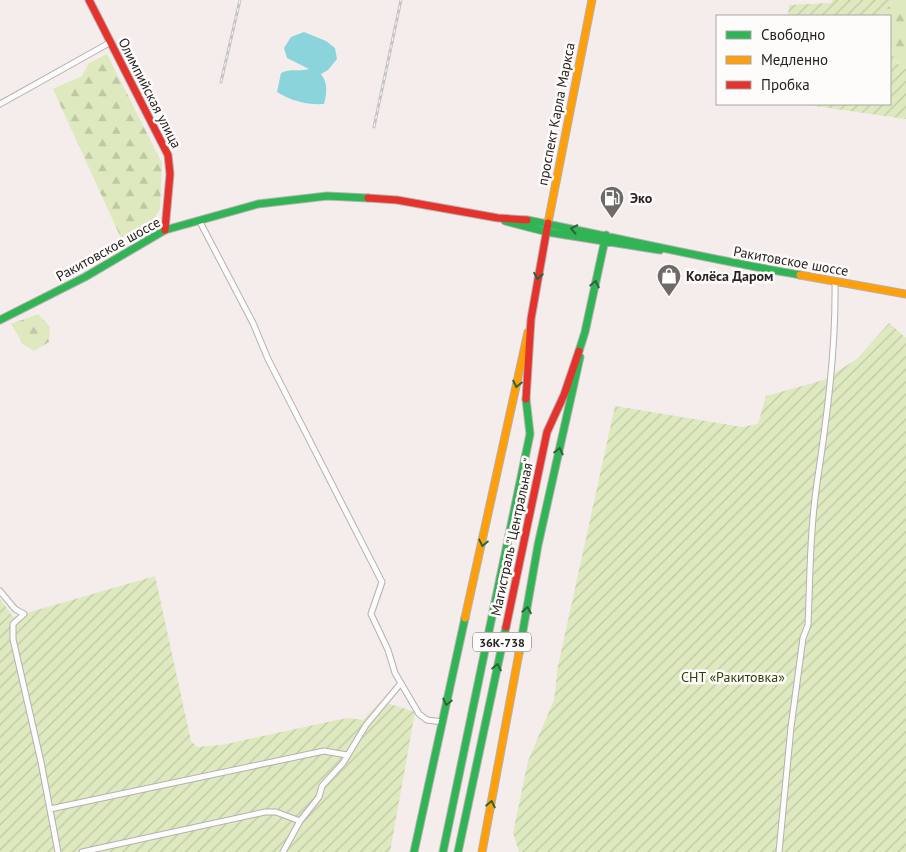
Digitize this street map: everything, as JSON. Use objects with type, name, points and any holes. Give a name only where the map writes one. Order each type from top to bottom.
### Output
[{"type":"main road","name":"Олимпийская улица","points":[[89,0],[168,155],[170,174],[165,230]]},
{"type":"main road","name":"проспект Карла Маркса","points":[[547,232],[592,0]]},
{"type":"main road","name":"Ракитовское шоссе","points":[[0,320],[85,277],[165,230],[258,204],[327,196],[397,200],[498,218],[547,232],[605,239],[906,294]]},
{"type":"main road","name":"Ракитовское шоссе","points":[[498,218],[524,219],[548,223],[605,239]]},
{"type":"main road","name":"36К-738","points":[[530,319],[547,232]]},
{"type":"main road","name":"36К-738","points":[[585,332],[605,239]]},
{"type":"main road","name":"Магистраль \"Центральная\"","points":[[443,852],[530,434],[526,407],[530,319]]},
{"type":"main road","points":[[414,852],[530,319]]},
{"type":"main road","name":"Магистраль \"Центральная\"","points":[[458,852],[547,432],[564,395],[585,332]]},
{"type":"main road","points":[[483,852],[538,545],[585,332]]},
{"type":"street","points":[[0,104],[111,42]]},
{"type":"street","points":[[199,220],[382,582],[371,614],[401,683],[419,714],[427,720],[443,722]]},
{"type":"street","points":[[779,852],[791,727],[803,638],[808,625],[816,484],[829,402],[835,325],[835,282]]},
{"type":"street","points":[[0,590],[15,610],[24,614],[13,624],[13,639],[31,714],[58,852]]},
{"type":"street","points":[[283,852],[300,820],[320,797],[322,786],[343,764],[346,755],[366,725],[401,683]]},
{"type":"street","points":[[50,809],[324,751],[346,755]]},
{"type":"street","points":[[82,852],[265,812],[276,812],[300,820]]},
{"type":"green space","points":[[832,0],[894,0],[881,15],[788,15],[789,5],[831,3]]},
{"type":"green space","points":[[894,0],[906,0],[906,69],[895,59],[891,49],[891,15],[881,15]]},
{"type":"green space","points":[[891,52],[898,64],[906,69],[906,119],[808,105],[891,105]]},
{"type":"green space","points":[[107,54],[162,163],[160,209],[149,227],[121,238],[53,89],[82,76],[89,63]]},
{"type":"green space","points":[[38,314],[50,327],[49,342],[34,351],[23,344],[11,324]]},
{"type":"green space","name":"СНТ «Ракитовка»","points":[[889,323],[906,338],[906,852],[519,852],[513,833],[528,761],[554,700],[558,666],[615,406],[742,427],[758,424],[766,396],[824,380],[857,359]]},
{"type":"green space","points":[[155,576],[191,741],[197,747],[222,745],[349,718],[363,720],[381,701],[415,712],[390,852],[0,852],[0,599],[13,617]]},
{"type":"water","points":[[304,32],[326,41],[335,48],[337,59],[328,70],[321,74],[326,88],[324,104],[299,102],[277,92],[281,73],[309,69],[287,58],[284,48],[291,37]]},
{"type":"railway","points":[[221,82],[240,0]]},
{"type":"railway","points":[[374,127],[401,0]]},
{"type":"traffic: fast","points":[[0,320],[85,277],[165,230],[258,204],[327,196],[368,198]]},
{"type":"traffic: fast","points":[[527,220],[800,275]]},
{"type":"traffic: fast","points":[[505,221],[547,232],[660,250]]},
{"type":"traffic: fast","points":[[579,351],[585,332],[606,235]]},
{"type":"traffic: fast","points":[[519,653],[538,545],[580,357]]},
{"type":"traffic: fast","points":[[443,852],[530,434],[526,399]]},
{"type":"traffic: fast","points":[[414,852],[465,618]]},
{"type":"traffic: fast","points":[[458,852],[506,627]]},
{"type":"traffic: slow","points":[[548,223],[592,0]]},
{"type":"traffic: slow","points":[[800,275],[906,294]]},
{"type":"traffic: slow","points":[[465,618],[528,332]]},
{"type":"traffic: slow","points":[[482,852],[519,653]]},
{"type":"traffic: jam","points":[[89,0],[168,155],[170,174],[165,230]]},
{"type":"traffic: jam","points":[[368,198],[397,200],[498,218],[527,220]]},
{"type":"traffic: jam","points":[[526,399],[531,319],[548,223]]},
{"type":"traffic: jam","points":[[506,627],[547,432],[564,395],[579,351]]},
{"type":"place","name":"Эко","points":[[612,219]]},
{"type":"place","name":"Колёса Даром","points":[[669,297]]}]
